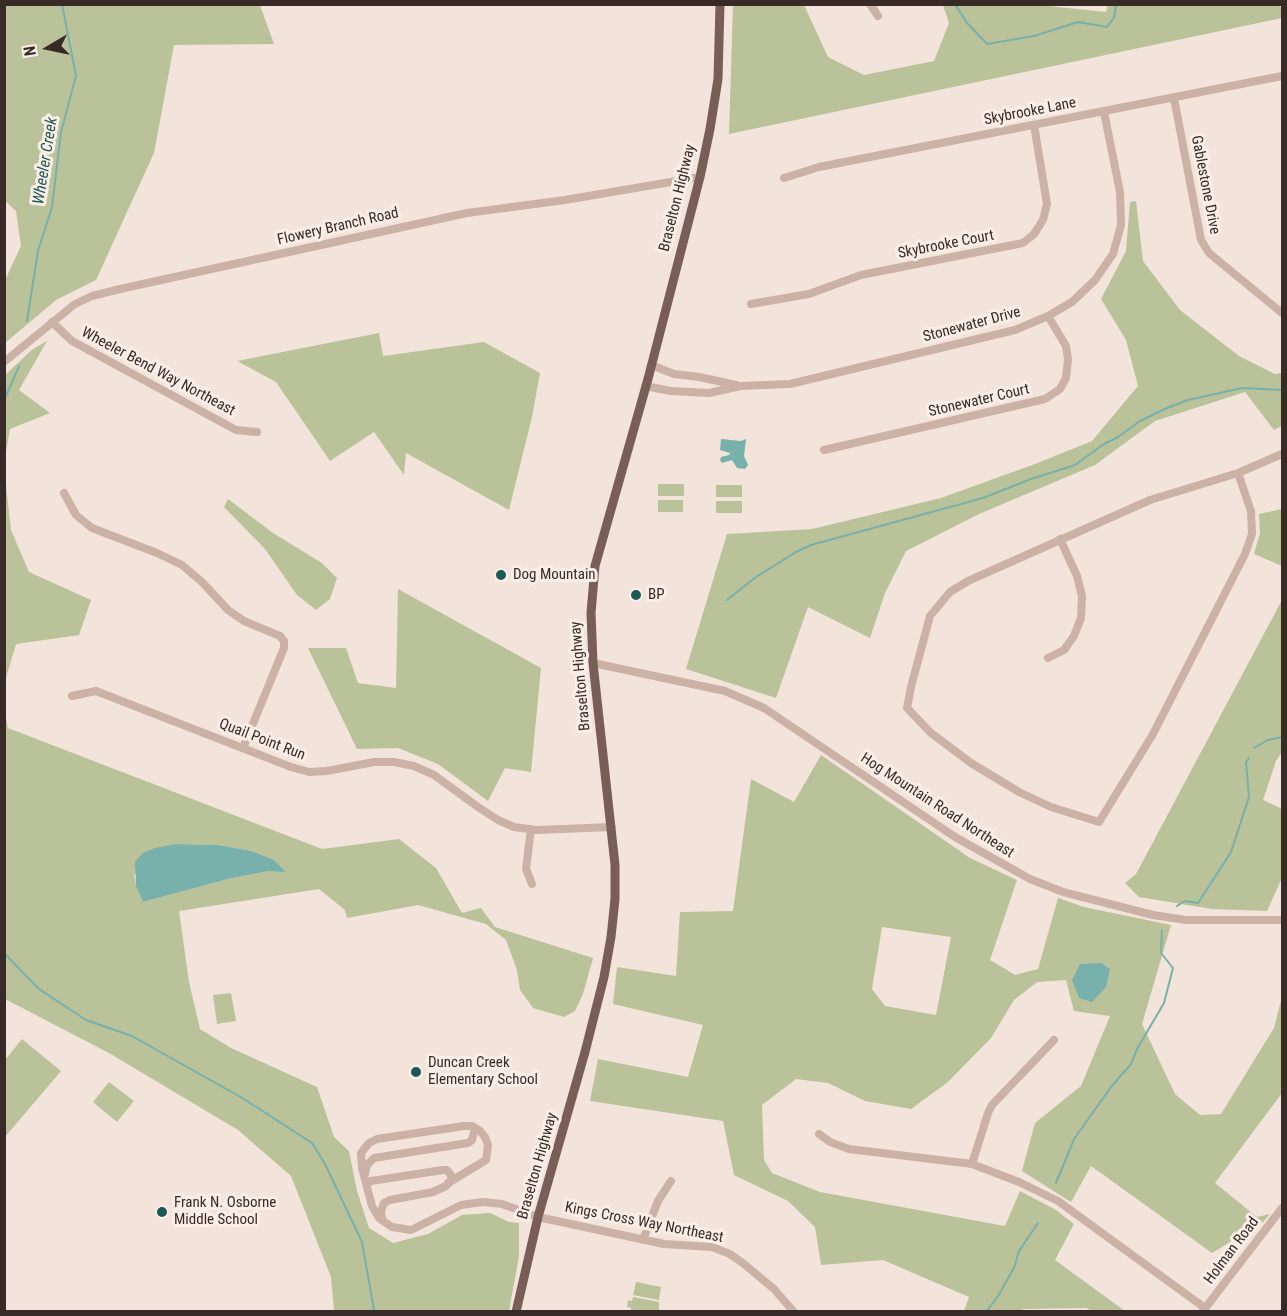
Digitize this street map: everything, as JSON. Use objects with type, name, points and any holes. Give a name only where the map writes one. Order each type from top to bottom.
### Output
[{"type":"main road","name":"Braselton Highway","points":[[516,1311],[538,1217],[583,1061],[605,969],[615,899],[612,826],[593,663],[591,612],[595,566],[700,177],[718,79],[720,4]]},
{"type":"street","points":[[870,4],[878,16]]},
{"type":"street","name":"Skybrooke Lane","points":[[784,178],[819,167],[1282,76]]},
{"type":"street","name":"Gablestone Drive","points":[[1174,98],[1201,240],[1209,253],[1282,313]]},
{"type":"street","name":"Stonewater Drive","points":[[645,386],[670,391],[709,393],[741,386],[790,384],[1015,330],[1048,316],[1072,302],[1095,280],[1113,254],[1121,225],[1120,192],[1104,112]]},
{"type":"street","name":"Skybrooke Court","points":[[751,304],[809,294],[861,275],[1023,243],[1034,234],[1043,220],[1047,204],[1034,125]]},
{"type":"street","name":"Flowery Branch Road","points":[[4,362],[75,304],[92,296],[466,213],[565,200],[700,177]]},
{"type":"street","name":"Stonewater Court","points":[[824,450],[1045,399],[1060,389],[1063,384],[1068,359],[1066,346],[1048,316]]},
{"type":"street","name":"Wheeler Bend Way Northeast","points":[[52,322],[72,341],[236,430],[257,432]]},
{"type":"street","name":"Stonewater Drive","points":[[651,365],[674,374],[741,386]]},
{"type":"street","points":[[1238,474],[1251,511],[1252,534],[1245,554],[1153,734],[1100,822],[1051,807],[1019,792],[971,763],[931,733],[907,708],[930,616],[950,592],[968,581],[1150,500],[1238,474],[1282,454]]},
{"type":"street","points":[[64,493],[76,515],[92,528],[182,565],[202,582],[228,610],[244,621],[282,638],[284,648],[243,748]]},
{"type":"street","points":[[1048,658],[1064,650],[1074,636],[1081,618],[1082,596],[1077,576],[1060,539]]},
{"type":"street","name":"Hog Mountain Road Northeast","points":[[593,663],[725,692],[764,708],[955,837],[1030,879],[1063,892],[1153,915],[1186,920],[1282,920]]},
{"type":"street","name":"Quail Point Run","points":[[72,696],[96,691],[291,767],[309,771],[327,771],[374,762],[394,762],[414,766],[434,774],[478,807],[514,827],[564,830],[612,826]]},
{"type":"street","points":[[531,829],[526,869],[532,884]]},
{"type":"street","points":[[972,1164],[992,1105],[1054,1040]]},
{"type":"street","points":[[464,1126],[475,1128],[486,1137],[488,1145],[486,1160],[434,1192],[384,1203],[381,1211],[382,1220],[372,1206],[365,1176],[362,1153],[364,1147],[377,1139],[464,1126]]},
{"type":"street","points":[[365,1176],[367,1164],[374,1158],[468,1143],[472,1140],[475,1128]]},
{"type":"street","points":[[819,1134],[830,1142],[849,1149],[972,1164],[1019,1182],[1058,1201],[1204,1310]]},
{"type":"street","points":[[365,1176],[371,1181],[447,1170],[451,1175],[448,1184]]},
{"type":"street","points":[[643,1240],[658,1201],[671,1181]]},
{"type":"street","name":"Kings Cross Way Northeast","points":[[382,1220],[392,1227],[411,1230],[461,1205],[483,1202],[502,1204],[538,1217],[643,1240],[664,1244],[712,1247],[730,1254],[774,1289],[794,1311]]},
{"type":"street","name":"Holman Road","points":[[1204,1310],[1282,1208]]},
{"type":"green space","points":[[5,4],[260,5],[274,44],[174,45],[154,153],[96,280],[56,300],[5,343],[5,280],[21,246],[16,211],[5,201]]},
{"type":"green space","points":[[1029,4],[1106,12],[1108,4],[1279,5],[1282,9],[1282,18],[729,134],[733,5],[804,5],[828,57],[864,75],[934,61],[949,23],[943,5]]},
{"type":"green space","points":[[1136,201],[1143,261],[1180,310],[1239,356],[1275,374],[1282,373],[1282,426],[1274,430],[1245,392],[1155,421],[1095,465],[979,514],[906,551],[885,593],[870,638],[808,607],[776,698],[686,669],[727,534],[812,529],[941,498],[1092,441],[1138,386],[1126,340],[1101,299],[1126,251],[1130,202]]},
{"type":"green space","points":[[379,333],[383,356],[484,342],[540,373],[532,417],[509,510],[406,453],[404,475],[374,432],[330,461],[276,382],[237,361]]},
{"type":"green space","points":[[47,341],[19,390],[50,413],[10,429],[5,458],[5,375],[33,349]]},
{"type":"green space","points":[[5,476],[11,530],[29,572],[91,600],[79,635],[16,644],[5,681]]},
{"type":"green space","points":[[658,484],[684,484],[684,496],[658,496]]},
{"type":"green space","points":[[716,485],[742,485],[742,497],[716,497]]},
{"type":"green space","points":[[228,499],[273,533],[322,563],[337,578],[330,599],[316,610],[297,595],[265,549],[224,507]]},
{"type":"green space","points":[[658,500],[683,500],[683,512],[658,512]]},
{"type":"green space","points":[[716,501],[742,501],[742,513],[716,513]]},
{"type":"green space","points":[[1282,509],[1282,566],[1254,554],[1260,533],[1259,514]]},
{"type":"green space","points":[[398,589],[541,668],[531,772],[505,768],[488,801],[438,764],[398,748],[357,749],[308,648],[346,648],[358,683],[396,688]]},
{"type":"green space","points":[[1282,600],[1282,752],[1276,761],[1263,800],[1282,809],[1282,878],[1267,911],[1212,909],[1139,897],[1125,883],[1136,874]]},
{"type":"green space","points":[[4,709],[8,728],[322,849],[399,839],[436,868],[462,913],[481,908],[495,927],[593,958],[583,994],[575,1011],[564,1017],[533,1008],[520,990],[517,970],[506,940],[486,924],[418,905],[347,918],[345,910],[319,889],[179,911],[189,982],[200,1029],[231,1048],[317,1087],[334,1137],[349,1151],[357,1191],[369,1228],[393,1243],[428,1234],[462,1215],[490,1213],[509,1222],[519,1223],[519,1256],[509,1311],[334,1311],[331,1277],[291,1176],[238,1130],[109,1053],[5,999]],"holes":[[[176,844],[218,845],[252,851],[273,860],[285,871],[269,871],[228,879],[143,902],[134,875]]]},
{"type":"green space","points":[[821,755],[970,858],[1017,880],[990,960],[1015,975],[1038,969],[1058,898],[1084,907],[1171,925],[1142,1024],[1175,1094],[1200,1115],[1221,1114],[1274,1028],[1282,997],[1282,1093],[1215,1183],[1257,1217],[1270,1214],[1263,1222],[1212,1253],[1091,1166],[1071,1202],[1022,1171],[1035,1123],[1081,1086],[1110,1016],[1074,1011],[1066,980],[1037,982],[1014,1000],[991,1038],[948,1082],[911,1109],[865,1101],[828,1083],[796,1079],[762,1105],[764,1160],[772,1173],[820,1192],[1005,1226],[1020,1191],[1056,1210],[1074,1224],[1055,1260],[1125,1311],[1091,1311],[1087,1308],[1023,1309],[1021,1312],[964,1311],[969,1297],[883,1260],[821,1265],[815,1227],[788,1201],[734,1175],[723,1121],[590,1101],[598,1059],[688,1077],[703,1025],[613,1004],[617,967],[676,976],[680,912],[733,911],[751,779],[794,802]],"holes":[[[882,927],[951,937],[936,1015],[885,1006],[872,989]]]},
{"type":"green space","points":[[231,993],[236,1021],[217,1024],[213,995]]},
{"type":"green space","points":[[22,1039],[61,1071],[5,1137],[5,1060]]},
{"type":"green space","points":[[109,1082],[134,1101],[117,1122],[93,1102]]},
{"type":"green space","points":[[636,1282],[661,1287],[659,1300],[633,1295]]},
{"type":"green space","points":[[633,1297],[659,1302],[659,1311],[631,1310],[627,1307],[628,1300],[632,1301]]},
{"type":"water","points":[[721,439],[741,441],[746,439],[744,456],[748,465],[745,469],[737,468],[732,460],[722,463],[721,457],[730,453],[720,450]]},
{"type":"water","points":[[176,844],[218,845],[252,851],[274,860],[286,872],[269,871],[228,879],[143,902],[136,886],[135,862],[143,853]]},
{"type":"water","points":[[1101,963],[1110,969],[1106,987],[1092,1002],[1079,998],[1072,980],[1080,964]]},
{"type":"waterway","name":"Wheeler Creek","points":[[27,321],[38,251],[52,207],[61,132],[76,76],[62,4]]},
{"type":"waterway","points":[[955,4],[967,23],[987,44],[1034,36],[1078,22],[1107,27],[1114,18],[1116,4]]},
{"type":"waterway","name":"Wheeler Creek","points":[[4,401],[19,366]]},
{"type":"waterway","points":[[727,600],[756,577],[811,545],[983,498],[1075,465],[1140,421],[1188,400],[1242,388],[1282,390]]},
{"type":"waterway","points":[[1254,748],[1268,740],[1282,737]]},
{"type":"waterway","points":[[1177,906],[1185,901],[1198,903],[1231,852],[1249,797],[1246,762],[1249,758]]},
{"type":"waterway","points":[[1056,1183],[1074,1139],[1111,1087],[1131,1064],[1137,1049],[1164,1003],[1173,968],[1161,953],[1162,930]]},
{"type":"waterway","points":[[4,953],[39,989],[86,1020],[132,1036],[244,1099],[312,1143],[325,1164],[362,1242],[374,1310]]},
{"type":"waterway","points":[[986,1312],[998,1296],[1014,1268],[1019,1251],[1038,1223]]},
{"type":"place","name":"Dog Mountain","points":[[501,575]]},
{"type":"place","name":"BP","points":[[636,595]]},
{"type":"place","name":"Duncan Creek Elementary School","points":[[416,1072]]},
{"type":"place","name":"Frank N. Osborne Middle School","points":[[162,1212]]}]
